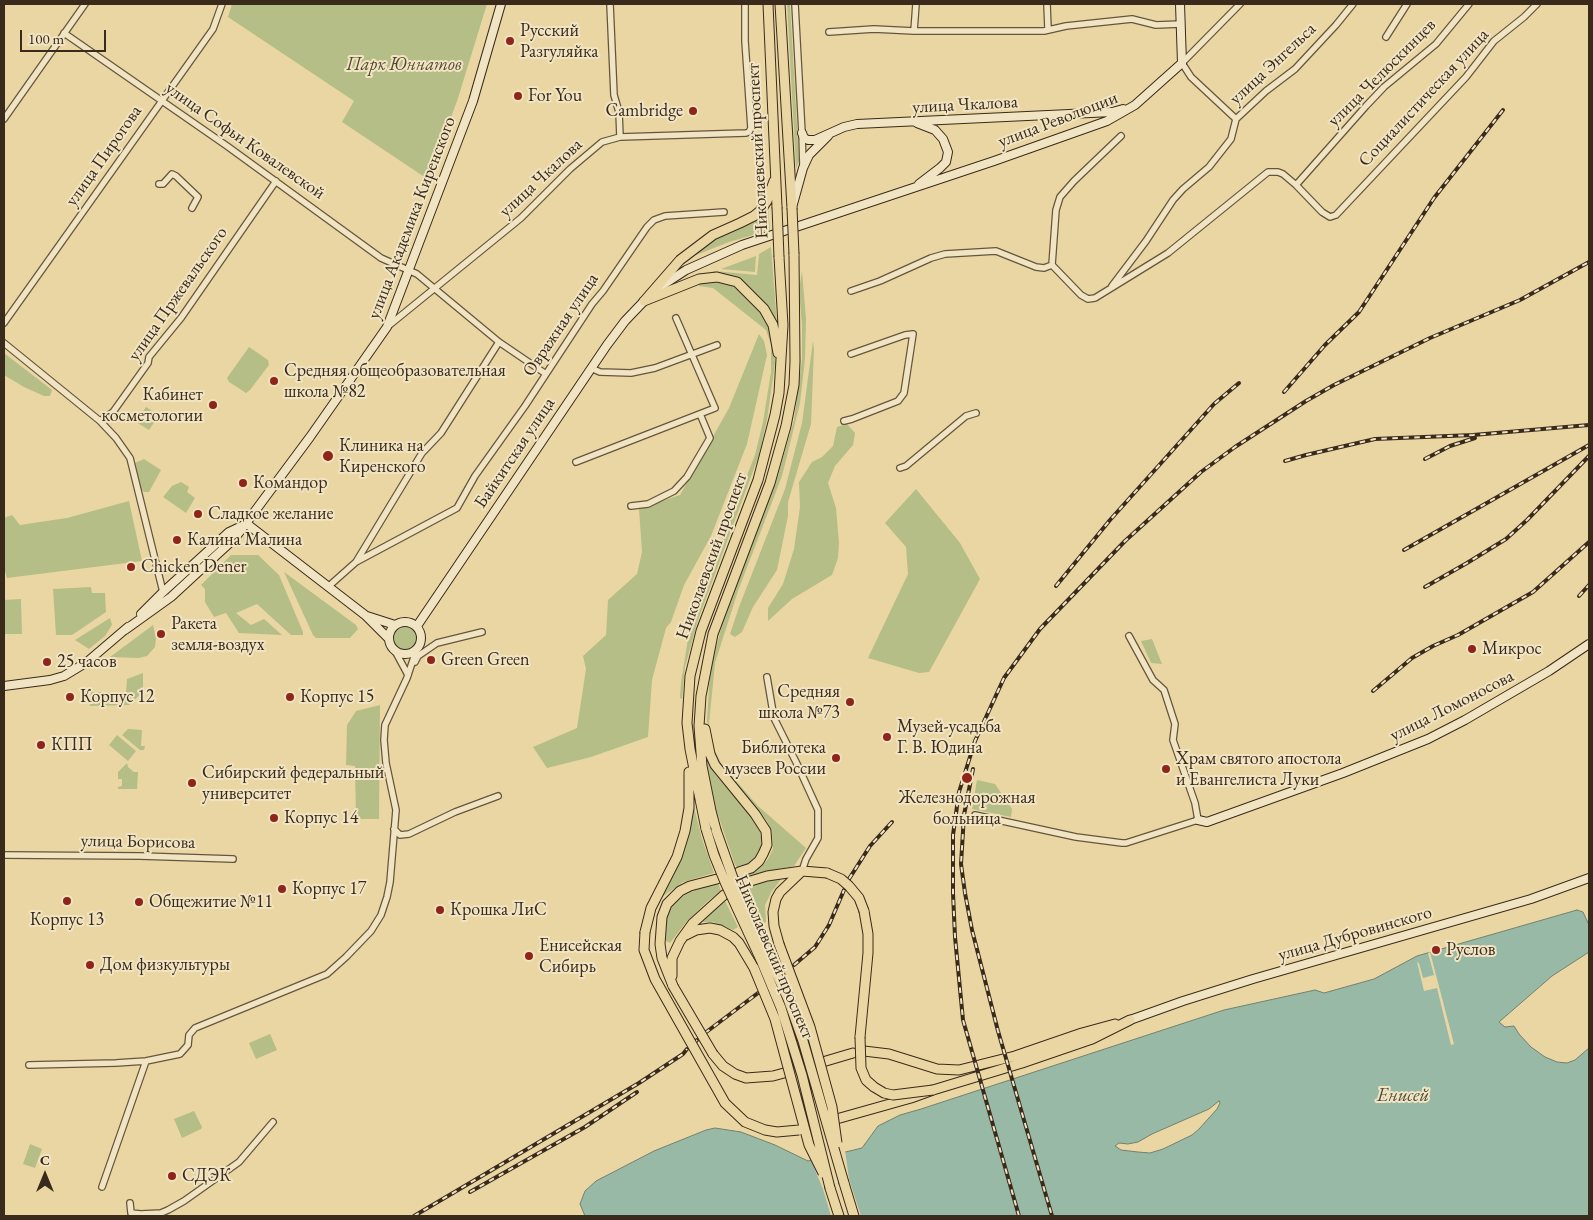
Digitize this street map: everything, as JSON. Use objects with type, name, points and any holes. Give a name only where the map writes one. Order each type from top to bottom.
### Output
[{"type":"main road","name":"улица Академика Киренского","points":[[4,686],[50,680],[64,676],[87,662],[125,630],[171,597],[236,538],[247,524],[388,327],[473,101],[501,4]]},
{"type":"main road","name":"Николаевский проспект","points":[[768,4],[783,325],[775,415],[758,480],[708,610],[694,655],[687,723],[690,749],[706,829],[725,882],[758,952],[781,1008],[800,1066],[830,1188]]},
{"type":"main road","name":"Николаевский проспект","points":[[780,4],[794,254],[794,385],[786,426],[770,482],[713,634],[701,696],[699,726],[702,766],[710,811],[716,830],[734,881],[788,999],[844,1182]]},
{"type":"main road","points":[[1180,4],[1182,64]]},
{"type":"main road","name":"улица Революции","points":[[644,301],[665,283],[686,270],[769,235],[908,190],[1107,121],[1135,105],[1182,64]]},
{"type":"main road","name":"улица Чкалова","points":[[802,133],[804,138],[815,140],[830,135],[844,127],[857,124],[1112,112],[1135,105]]},
{"type":"main road","points":[[908,190],[940,168],[946,162],[948,152],[943,139],[935,130],[915,122]]},
{"type":"main road","points":[[792,208],[803,168],[809,155],[830,135]]},
{"type":"main road","points":[[644,301],[680,260],[713,235],[740,224],[760,211],[771,191],[776,174]]},
{"type":"main road","points":[[644,301],[699,279],[716,277],[737,282],[764,309],[773,325],[780,368]]},
{"type":"main road","name":"Байкитская улица","points":[[416,626],[591,368],[625,321],[644,301]]},
{"type":"main road","name":"улица Академика Киренского","points":[[125,630],[162,592],[229,532],[247,524]]},
{"type":"main road","points":[[247,524],[365,615],[389,639],[394,649],[402,654],[407,654],[416,651],[422,640],[420,631],[409,622],[395,625],[390,631],[389,639]]},
{"type":"main road","points":[[365,615],[395,625]]},
{"type":"main road","name":"улица Ломоносова","points":[[1198,820],[1208,822],[1343,773],[1428,739],[1466,720],[1549,671],[1589,644]]},
{"type":"main road","points":[[701,696],[705,736],[710,754],[724,776],[766,830],[767,845],[759,861],[751,868],[739,872]]},
{"type":"main road","points":[[690,749],[688,822],[677,858],[651,908],[645,932],[644,950],[654,979],[725,1103],[745,1122],[765,1130],[777,1132],[799,1130]]},
{"type":"main road","points":[[744,883],[767,876],[796,871],[827,873],[841,879],[849,886],[859,898],[864,911],[868,934],[860,1037],[861,1068],[866,1080],[884,1093],[893,1095],[933,1090]]},
{"type":"main road","points":[[802,872],[788,883],[776,899],[773,912],[774,926],[819,1059],[832,1108],[844,1182],[854,1216]]},
{"type":"main road","points":[[717,878],[690,886],[673,897],[668,904],[662,917],[660,944],[662,958],[673,986],[713,1054],[723,1066],[735,1074],[746,1078],[784,1073]]},
{"type":"main road","name":"улица Дубровинского","points":[[1130,1020],[1254,979],[1531,899],[1589,878]]},
{"type":"main road","points":[[673,986],[672,958],[678,945],[693,923],[724,895]]},
{"type":"main road","points":[[684,937],[696,930],[710,928],[720,930],[733,937],[739,943],[754,968],[775,1019],[809,1145],[830,1188],[839,1216]]},
{"type":"main road","points":[[864,1051],[889,1054],[937,1070],[960,1070],[1015,1056],[1090,1030],[1130,1020]]},
{"type":"main road","points":[[840,1118],[912,1098],[1022,1063],[1092,1039],[1130,1020]]},
{"type":"main road","points":[[826,1061],[854,1053]]},
{"type":"street","points":[[4,119],[85,4]]},
{"type":"street","name":"улица Пирогова","points":[[4,323],[213,29],[222,4]]},
{"type":"street","points":[[610,4],[614,95],[620,112],[620,137]]},
{"type":"street","name":"улица Чкалова","points":[[388,327],[521,218],[570,168],[602,142],[620,137],[746,133],[751,128],[745,41],[745,4]]},
{"type":"street","points":[[796,4],[803,168]]},
{"type":"street","points":[[914,31],[916,4]]},
{"type":"street","points":[[1047,4],[1048,29]]},
{"type":"street","name":"улица Революции","points":[[1182,64],[1240,4]]},
{"type":"street","name":"улица Энгельса","points":[[1110,289],[1146,241],[1173,200],[1183,189],[1209,168],[1231,139],[1236,119],[1266,91],[1295,68],[1336,25],[1353,4]]},
{"type":"street","points":[[1386,37],[1407,4]]},
{"type":"street","name":"улица Челюскинцев","points":[[1296,185],[1366,106],[1384,88],[1436,44],[1469,4]]},
{"type":"street","name":"Социалистическая улица","points":[[1296,185],[1322,212],[1330,217],[1336,215],[1466,77],[1494,42],[1537,4]]},
{"type":"street","points":[[829,32],[874,30],[1044,31],[1132,19],[1156,25],[1181,24]]},
{"type":"street","name":"улица Софьи Ковалевской","points":[[64,33],[162,100],[381,258],[410,270]]},
{"type":"street","points":[[1182,64],[1191,77],[1236,119]]},
{"type":"street","points":[[1121,136],[1074,181],[1060,197],[1056,210],[1052,265],[1081,295],[1088,298],[1095,298],[1168,253],[1268,172],[1283,174],[1296,185]]},
{"type":"street","points":[[159,184],[163,184],[172,174],[176,176],[198,197],[192,208]]},
{"type":"street","name":"улица Пржевальского","points":[[100,421],[113,412],[148,363],[149,357],[181,318],[276,181]]},
{"type":"street","name":"Овражная улица","points":[[356,562],[457,508],[475,476],[525,406],[592,304],[654,220],[665,216],[724,212]]},
{"type":"street","points":[[851,291],[945,254],[996,251],[1036,267],[1044,268],[1052,265]]},
{"type":"street","points":[[410,270],[499,342],[546,374]]},
{"type":"street","points":[[576,462],[715,408],[676,318]]},
{"type":"street","points":[[844,421],[852,420],[898,401],[904,394],[913,334],[905,335],[851,354]]},
{"type":"street","points":[[4,342],[100,421],[116,438],[130,458],[162,592]]},
{"type":"street","points":[[328,586],[356,562],[422,453],[440,432],[499,342]]},
{"type":"street","points":[[591,368],[600,372],[631,372],[656,368],[717,345]]},
{"type":"street","points":[[900,468],[906,466],[966,416],[976,412]]},
{"type":"street","points":[[632,506],[648,504],[674,491],[687,477],[710,438],[700,414]]},
{"type":"street","points":[[29,1065],[146,1061],[180,1054],[188,1045],[189,1035],[195,1028],[327,974],[336,967],[371,931],[382,915],[387,897],[396,810],[386,763],[385,725],[418,656],[427,648],[438,643],[482,632]]},
{"type":"street","points":[[1129,636],[1153,680],[1164,690],[1175,724],[1173,740],[1196,804],[1198,820]]},
{"type":"street","points":[[394,649],[408,675]]},
{"type":"street","points":[[408,675],[416,651]]},
{"type":"street","points":[[768,677],[774,718],[818,810],[818,838],[806,859],[802,872]]},
{"type":"street","points":[[394,829],[400,835],[409,834],[455,812],[498,796]]},
{"type":"street","name":"улица Ломоносова","points":[[975,815],[1076,838],[1122,843],[1198,820]]},
{"type":"street","name":"улица Борисова","points":[[4,855],[233,859]]},
{"type":"street","points":[[102,1187],[146,1061]]},
{"type":"street","points":[[130,1203],[131,1213],[141,1214],[161,1213],[184,1201],[238,1162],[273,1122]]},
{"type":"green space","name":"Парк Юннатов","points":[[232,4],[487,4],[458,98],[429,180],[342,122],[354,101],[228,17]]},
{"type":"green space","points":[[787,4],[790,4],[799,161],[796,168]]},
{"type":"green space","points":[[768,204],[770,230],[729,242],[686,259],[700,247]]},
{"type":"green space","points":[[771,247],[777,324],[761,299],[741,281],[722,274],[711,273],[714,271],[757,275],[759,254]]},
{"type":"green space","points":[[756,256],[755,272],[721,269]]},
{"type":"green space","points":[[802,271],[806,319],[805,359],[800,403],[782,476],[738,591],[715,663],[709,724],[715,751],[722,765],[758,806],[806,848],[794,866],[761,873],[740,880],[739,877],[762,866],[768,859],[773,849],[772,832],[767,821],[723,770],[715,755],[707,721],[709,686],[711,667],[722,625],[778,475],[794,420],[802,359],[799,290]]},
{"type":"green space","points":[[698,282],[727,282],[735,286],[768,319],[773,330],[775,363],[767,420],[759,455],[698,620],[685,667],[682,699],[680,698],[681,683],[690,626],[696,605],[755,455],[763,422],[771,372],[771,345],[766,330],[713,288],[699,286]]},
{"type":"green space","points":[[759,334],[764,341],[767,355],[747,444],[711,536],[684,585],[671,622],[666,628],[652,680],[648,737],[591,757],[547,768],[533,747],[577,728],[586,669],[583,656],[606,635],[608,600],[637,574],[642,552],[639,509],[680,495],[729,408]]},
{"type":"green space","points":[[813,341],[811,424],[788,502],[788,516],[777,570],[753,607],[742,632],[735,637],[730,634],[739,607],[785,489],[802,423]]},
{"type":"green space","points":[[249,347],[268,360],[269,365],[246,393],[229,382],[227,378]]},
{"type":"green space","points":[[4,353],[52,390],[50,396],[44,396],[24,387],[4,375]]},
{"type":"green space","points":[[146,407],[159,415],[149,430],[136,422]]},
{"type":"green space","points":[[847,424],[855,433],[853,445],[835,466],[828,483],[836,508],[839,543],[838,558],[832,575],[792,599],[768,621],[768,608],[783,584],[794,549],[800,507],[799,482],[812,462],[822,457],[833,446],[837,427]]},
{"type":"green space","points":[[144,459],[161,470],[149,492],[144,492],[140,488],[135,463]]},
{"type":"green space","points":[[181,482],[189,487],[187,492],[195,498],[186,513],[163,497],[172,486]]},
{"type":"green space","points":[[916,489],[960,543],[980,579],[929,672],[919,673],[868,658],[908,574],[906,547],[885,523]]},
{"type":"green space","points":[[129,501],[142,561],[7,578],[4,568],[4,518],[12,515],[20,525],[67,518]]},
{"type":"green space","points":[[231,555],[258,555],[279,575],[303,635],[291,635],[257,604],[236,613],[251,625],[264,619],[282,635],[239,633],[226,613],[214,617],[205,602],[205,589],[201,585]]},
{"type":"green space","points":[[284,572],[356,625],[358,629],[350,638],[316,638]]},
{"type":"green space","points":[[91,587],[92,593],[105,593],[106,612],[72,635],[56,635],[53,589]]},
{"type":"green space","points":[[21,599],[22,634],[4,634],[4,600]]},
{"type":"green space","points":[[110,618],[112,625],[105,636],[89,649],[75,640]]},
{"type":"green space","points":[[153,625],[156,638],[155,647],[147,656],[139,658],[110,657]]},
{"type":"green space","points":[[405,625],[414,629],[418,638],[414,647],[405,651],[396,647],[392,638],[396,629]]},
{"type":"green space","points":[[1152,639],[1162,664],[1151,663],[1141,641]]},
{"type":"green space","points":[[143,673],[143,692],[129,705],[90,706],[91,692],[126,692],[127,679]]},
{"type":"green space","points":[[380,705],[379,819],[356,819],[355,766],[346,765],[347,725],[356,711]]},
{"type":"green space","points":[[128,729],[142,730],[141,746],[145,746],[144,750],[140,750],[122,735]]},
{"type":"green space","points":[[117,735],[136,751],[128,761],[109,745]]},
{"type":"green space","points":[[706,757],[716,775],[760,828],[762,846],[758,855],[751,862],[738,868],[735,865],[712,797]]},
{"type":"green space","points":[[127,763],[128,767],[134,772],[138,772],[137,789],[118,789],[118,787],[122,786],[122,779],[118,779],[118,772]]},
{"type":"green space","points":[[977,780],[995,784],[1012,809],[1011,817],[972,809]]},
{"type":"green space","points":[[694,807],[702,839],[714,873],[683,882],[662,897],[679,863]]},
{"type":"green space","points":[[783,877],[772,891],[765,905],[766,922],[762,925],[745,888]]},
{"type":"green space","points":[[718,883],[721,891],[687,921],[670,943],[666,941],[665,924],[667,914],[673,905],[683,896],[695,890]]},
{"type":"green space","points":[[724,899],[738,927],[733,930],[713,922],[700,922]]},
{"type":"green space","points":[[270,1034],[277,1050],[256,1059],[249,1043]]},
{"type":"green space","points":[[194,1111],[202,1127],[182,1138],[174,1119]]},
{"type":"green space","points":[[30,1144],[42,1149],[35,1168],[23,1164]]},
{"type":"water","name":"Енисей","points":[[1577,910],[1583,912],[1589,925],[1589,952],[1552,976],[1499,1022],[1505,1027],[1514,1026],[1531,1047],[1545,1057],[1557,1062],[1567,1063],[1575,1060],[1589,1048],[1589,1216],[585,1216],[580,1204],[585,1191],[596,1181],[654,1151],[706,1130],[715,1128],[741,1132],[775,1145],[808,1161],[862,1148],[878,1126],[900,1115],[1224,1010],[1315,990],[1324,993],[1374,979],[1417,956]],"holes":[[[1219,1101],[1217,1109],[1192,1135],[1163,1149],[1150,1153],[1121,1150],[1115,1146],[1119,1143],[1138,1142],[1209,1109]]]},
{"type":"pier","points":[[1430,952],[1454,1044],[1451,1045],[1437,988],[1424,991],[1417,962],[1419,963],[1423,978],[1434,975],[1428,953]]},
{"type":"pier","points":[[845,1150],[849,1179],[861,1216],[831,1216],[823,1189],[810,1158]]},
{"type":"railway","points":[[1284,392],[1325,345],[1359,312],[1434,198],[1503,110]]},
{"type":"railway","points":[[1019,1216],[963,1020],[953,893],[953,835],[959,792],[975,741],[1004,678],[1040,629],[1125,541],[1201,472],[1235,447],[1334,385],[1430,338],[1520,300],[1589,262]]},
{"type":"railway","points":[[1056,586],[1110,520],[1214,404],[1239,383]]},
{"type":"railway","points":[[1285,461],[1375,439],[1473,435],[1589,425]]},
{"type":"railway","points":[[1425,459],[1450,446],[1475,438]]},
{"type":"railway","points":[[1404,550],[1589,445]]},
{"type":"railway","points":[[1425,587],[1506,539],[1589,456]]},
{"type":"railway","points":[[1373,691],[1412,658],[1458,635],[1533,592],[1589,542]]},
{"type":"railway","points":[[1579,596],[1589,585]]},
{"type":"railway","points":[[973,769],[964,815],[961,864],[965,893],[972,930],[998,1031],[1052,1216]]},
{"type":"railway","points":[[849,879],[870,846],[892,822]]},
{"type":"railway","points":[[794,965],[815,947],[829,925],[844,890]]},
{"type":"railway","points":[[705,1033],[758,993]]},
{"type":"railway","points":[[694,1043],[697,1040]]},
{"type":"railway","points":[[414,1216],[639,1083],[683,1054],[687,1049]]},
{"type":"railway","points":[[470,1192],[585,1127],[637,1092]]},
{"type":"place","name":"Русский Разгуляйка","points":[[510,41]]},
{"type":"place","name":"For You","points":[[518,96]]},
{"type":"place","name":"Cambridge","points":[[693,111]]},
{"type":"place","name":"Средняя общеобразовательная школа №82","points":[[274,381]]},
{"type":"place","name":"Кабинет косметологии","points":[[213,405]]},
{"type":"place","name":"Клиника на Киренского","points":[[328,456]]},
{"type":"place","name":"Командор","points":[[243,483]]},
{"type":"place","name":"Сладкое желание","points":[[198,514]]},
{"type":"place","name":"Калина Малина","points":[[177,540]]},
{"type":"place","name":"Chicken Dener","points":[[131,567]]},
{"type":"place","name":"Ракета земля-воздух","points":[[161,634]]},
{"type":"place","name":"Микрос","points":[[1472,649]]},
{"type":"place","name":"Green Green","points":[[431,660]]},
{"type":"place","name":"25 часов","points":[[47,662]]},
{"type":"place","name":"Корпус 12","points":[[70,697]]},
{"type":"place","name":"Корпус 15","points":[[290,697]]},
{"type":"place","name":"Средняя школа №73","points":[[850,702]]},
{"type":"place","name":"Музей-усадьба Г. В. Юдина","points":[[887,737]]},
{"type":"place","name":"КПП","points":[[41,745]]},
{"type":"place","name":"Библиотека музеев России","points":[[836,758]]},
{"type":"place","name":"Храм святого апостола и Евангелиста Луки","points":[[1166,769]]},
{"type":"place","name":"Железнодорожная больница","points":[[967,778]]},
{"type":"place","name":"Сибирский федеральный университет","points":[[192,783]]},
{"type":"place","name":"Корпус 14","points":[[274,818]]},
{"type":"place","name":"Корпус 17","points":[[282,889]]},
{"type":"place","name":"Корпус 13","points":[[67,901]]},
{"type":"place","name":"Общежитие №11","points":[[139,902]]},
{"type":"place","name":"Крошка ЛиС","points":[[440,910]]},
{"type":"place","name":"Руслов","points":[[1436,950]]},
{"type":"place","name":"Енисейская Сибирь","points":[[529,956]]},
{"type":"place","name":"Дом физкультуры","points":[[90,965]]},
{"type":"place","name":"СДЭК","points":[[172,1176]]}]
